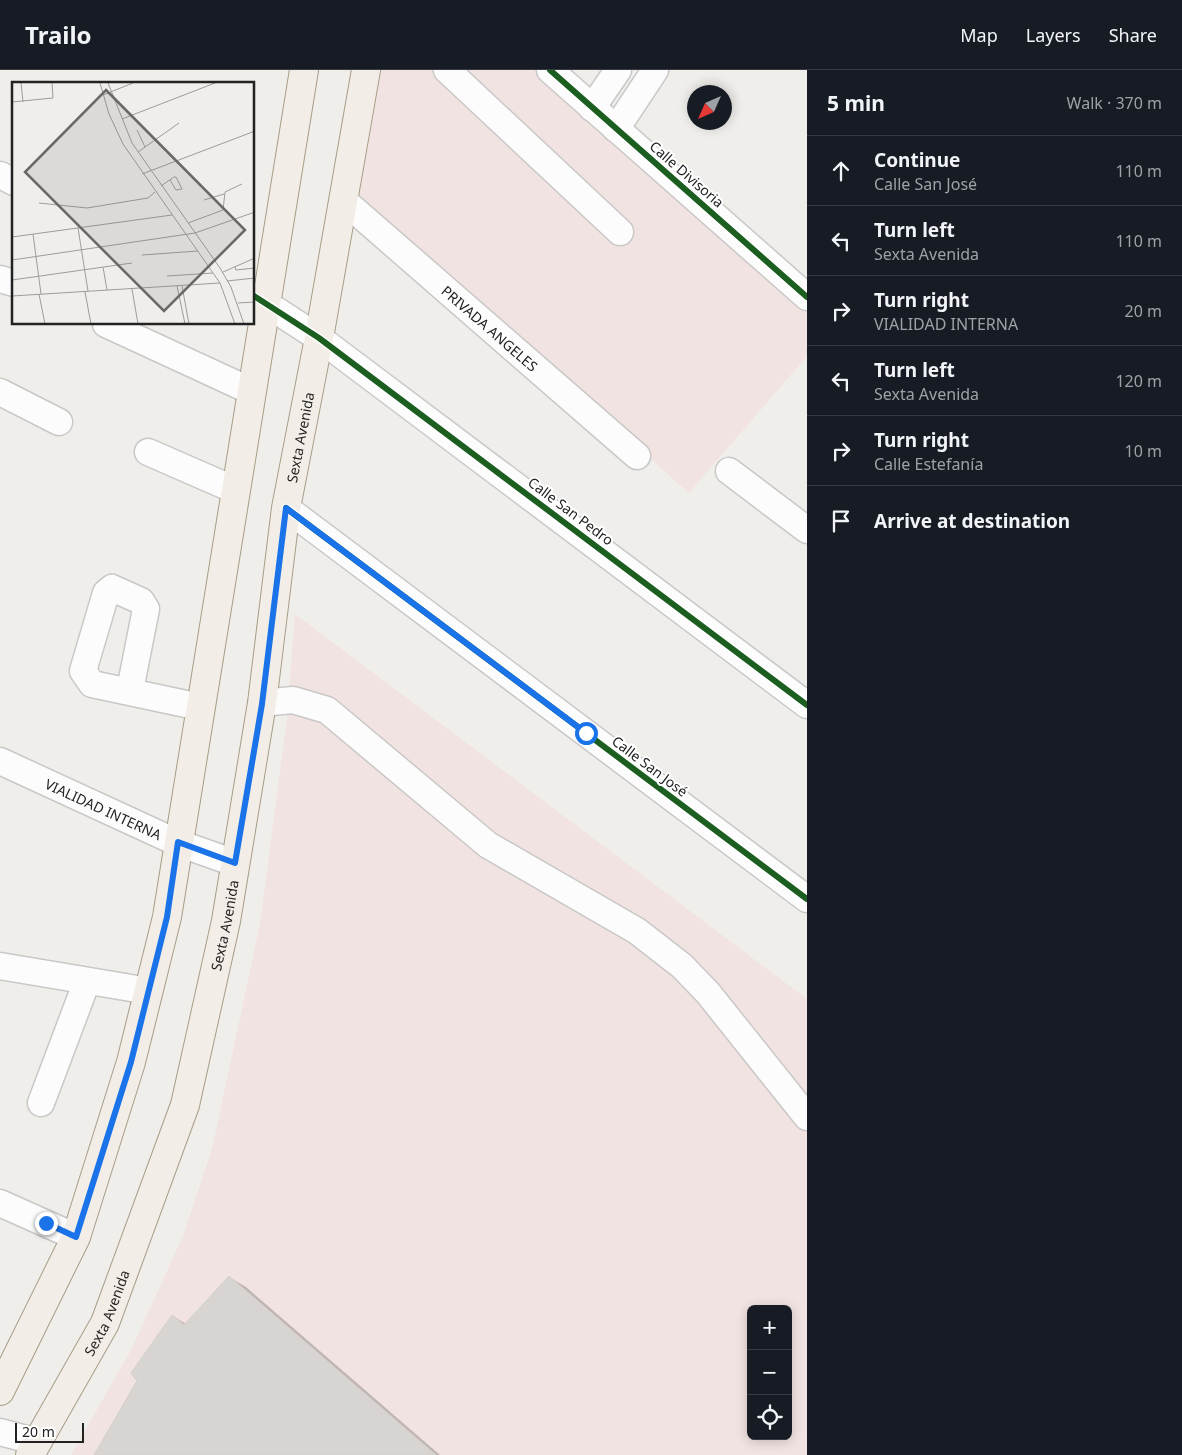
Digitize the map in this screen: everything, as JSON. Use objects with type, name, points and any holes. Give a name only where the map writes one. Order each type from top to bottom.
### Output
[{"type":"main road","points":[[0,1391],[76,1237],[131,1062],[167,917],[251,391],[260,299],[304,70]]},
{"type":"main road","name":"Sexta Avenida","points":[[34,1449],[104,1323],[185,1105],[226,920],[262,704],[286,508],[319,338],[366,70]]},
{"type":"street","points":[[447,70],[620,232]]},
{"type":"street","name":"Calle Divisoria","points":[[550,70],[807,297]]},
{"type":"street","points":[[592,108],[618,70]]},
{"type":"street","points":[[616,129],[655,70]]},
{"type":"street","points":[[0,175],[12,181]]},
{"type":"street","name":"PRIVADA ANGELES","points":[[343,200],[637,456]]},
{"type":"street","name":"Calle San Pedro","points":[[260,299],[319,338],[807,705]]},
{"type":"street","points":[[108,325],[251,391]]},
{"type":"street","points":[[0,392],[59,422]]},
{"type":"street","points":[[148,452],[235,490]]},
{"type":"street","points":[[728,471],[807,530]]},
{"type":"street","name":"Calle San José","points":[[286,508],[807,899]]},
{"type":"street","points":[[130,690],[200,707]]},
{"type":"street","points":[[262,704],[293,700],[327,710],[488,845],[637,932],[682,966],[708,993],[807,1117]]},
{"type":"street","name":"VIALIDAD INTERNA","points":[[0,761],[178,842],[235,863]]},
{"type":"street","points":[[0,966],[149,992]]},
{"type":"street","points":[[41,1103],[87,981]]},
{"type":"street","points":[[0,1203],[76,1237]]},
{"type":"street","points":[[0,1432],[34,1449]]},
{"type":"shaded area","points":[[366,70],[550,70],[807,297],[807,356],[689,493],[346,189]]},
{"type":"shaded area","points":[[295,614],[807,999],[807,1455],[71,1455],[131,1350],[183,1236],[212,1149],[260,924],[287,718]]},
{"type":"building","points":[[229,1276],[436,1455],[94,1455],[137,1381],[131,1373],[172,1315],[184,1325]]},
{"type":"cycle path","points":[[550,70],[807,297]]},
{"type":"cycle path","points":[[255,297],[319,338],[807,705]]},
{"type":"cycle path","points":[[286,508],[807,899]]},
{"type":"route","points":[[46,1223],[76,1237],[131,1062],[167,917],[178,842],[235,863],[262,704],[286,508],[586,733]]}]
